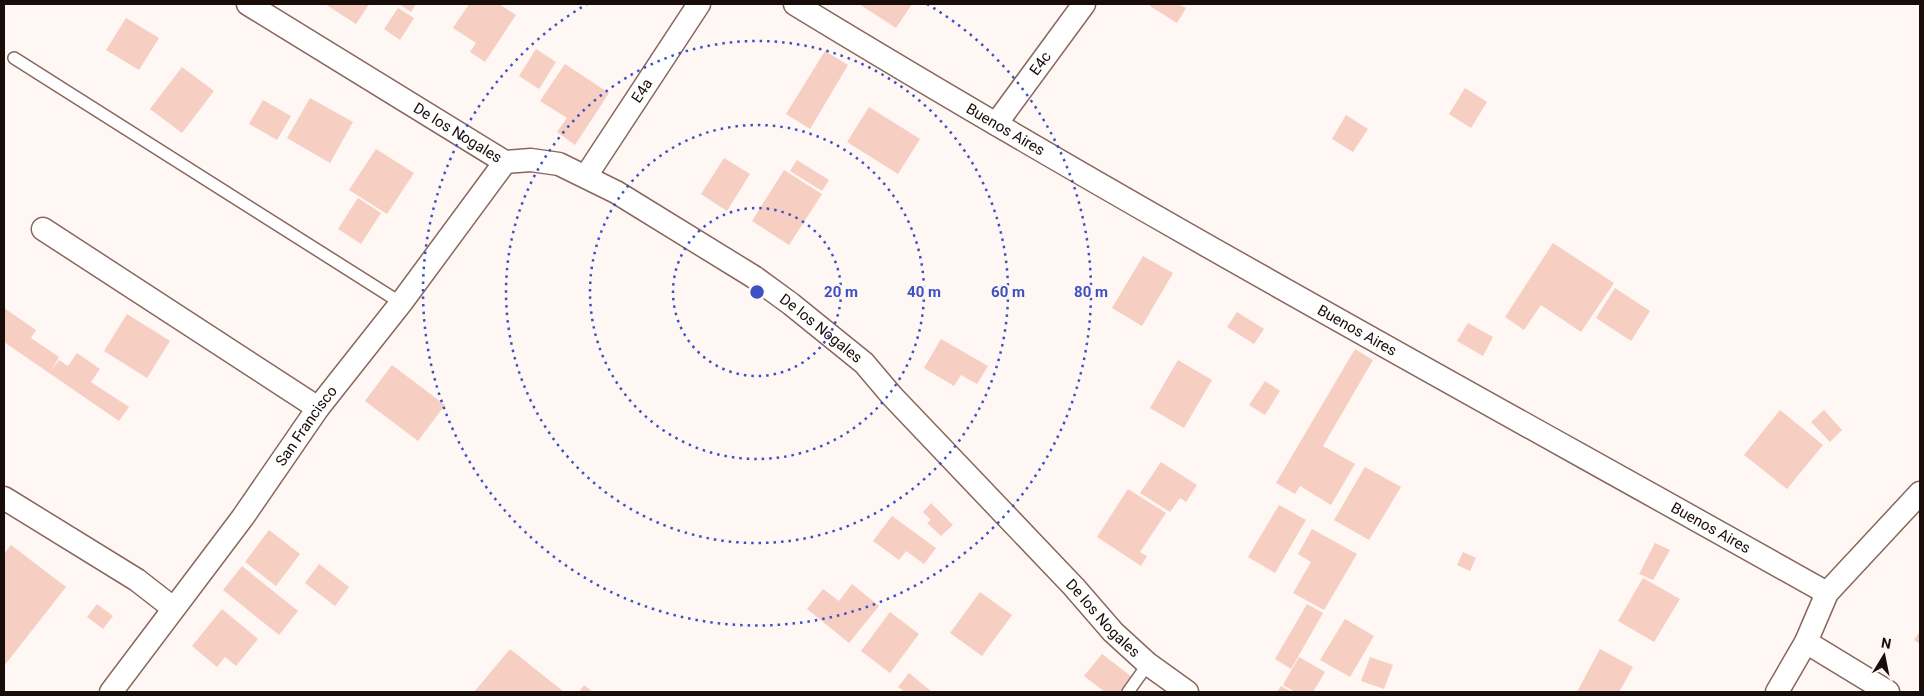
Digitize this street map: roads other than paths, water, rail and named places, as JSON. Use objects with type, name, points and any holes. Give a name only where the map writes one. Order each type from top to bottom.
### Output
[{"type":"street","name":"De los Nogales","points":[[248,4],[505,162],[545,161],[586,176],[754,277],[791,304],[864,363],[892,396],[1074,587],[1112,632],[1148,664],[1186,692]]},
{"type":"street","name":"E4a","points":[[586,176],[699,4]]},
{"type":"street","name":"Buenos Aires","points":[[795,4],[996,124],[1262,276],[1827,593]]},
{"type":"street","name":"E4c","points":[[996,124],[1084,4]]},
{"type":"street","name":"San Francisco","points":[[111,692],[243,517],[318,408],[401,303],[505,162]]},
{"type":"street","points":[[43,229],[318,408]]},
{"type":"street","points":[[1777,692],[1806,642],[1827,593],[1920,493]]},
{"type":"street","points":[[4,498],[137,580],[173,608]]},
{"type":"street","points":[[1806,642],[1888,692]]},
{"type":"lane","points":[[14,58],[401,303]]},
{"type":"lane","points":[[1128,692],[1148,664]]}]
